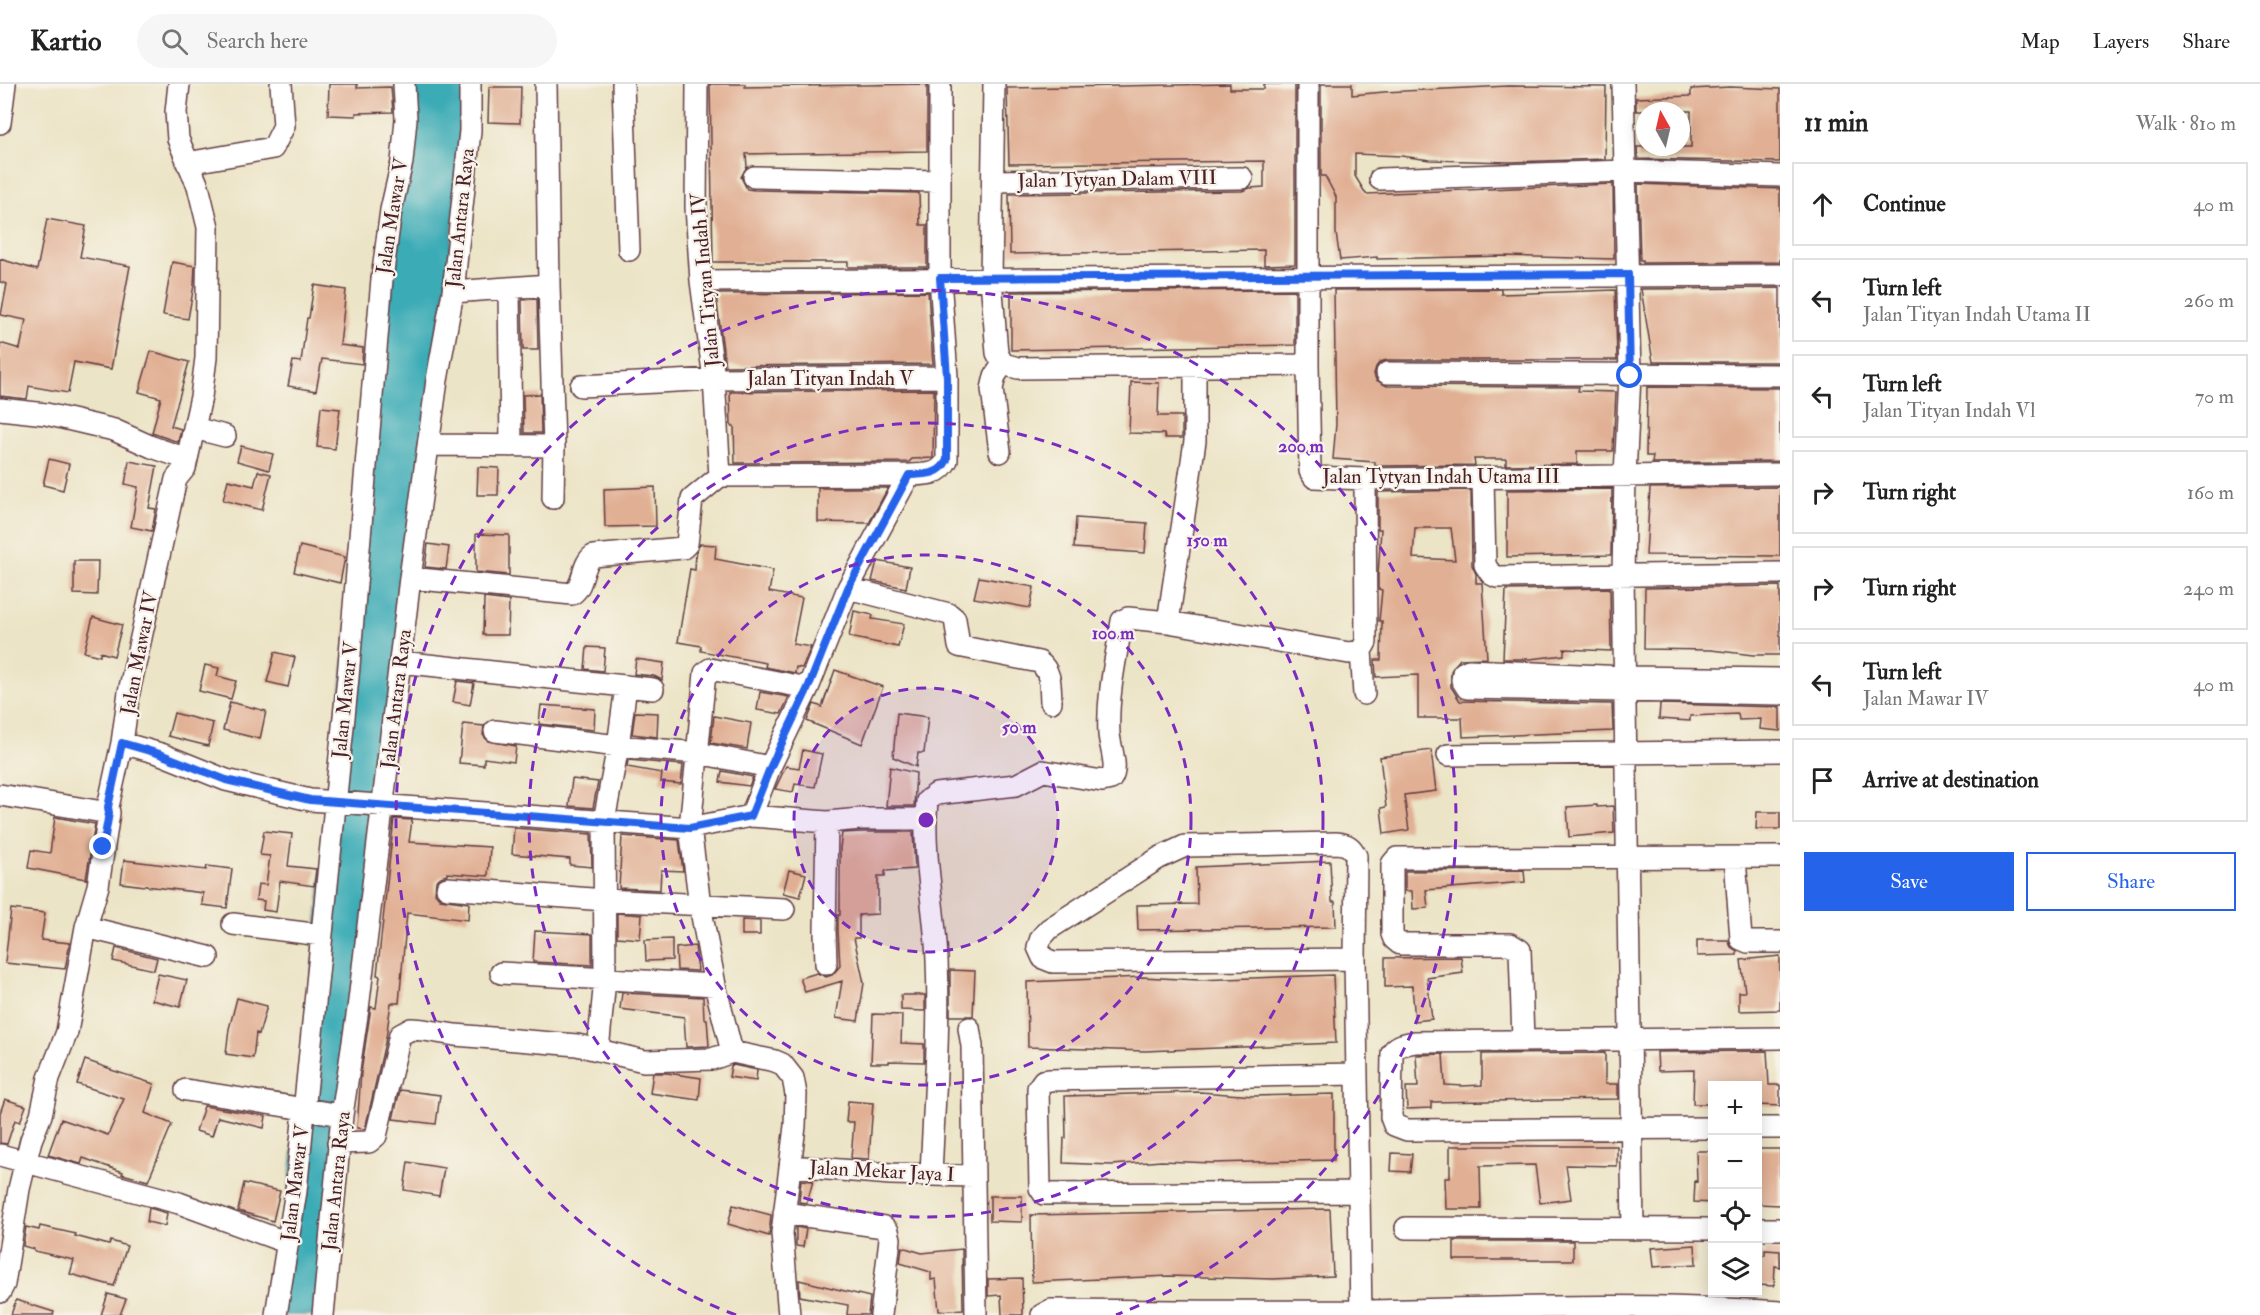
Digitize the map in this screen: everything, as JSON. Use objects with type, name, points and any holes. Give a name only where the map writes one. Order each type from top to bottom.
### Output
[{"type":"street","points":[[0,123],[5,84]]},
{"type":"street","name":"Jalan Mawar IV","points":[[0,1292],[4,1284],[19,1189],[41,1115],[49,1078],[67,1032],[86,927],[98,886],[108,807],[122,743],[129,692],[176,478],[185,468],[201,397],[206,358],[207,227],[198,186],[178,139],[176,122],[179,84]]},
{"type":"street","points":[[187,163],[273,148],[284,126],[280,84]]},
{"type":"street","name":"Jalan Mawar V","points":[[276,1315],[296,1191],[305,1110],[363,513],[382,279],[391,210],[403,151],[406,119],[404,84]]},
{"type":"street","name":"Jalan Antara Raya","points":[[323,1315],[338,1143],[335,1115],[358,1009],[410,578],[428,445],[453,292],[470,131],[471,84]]},
{"type":"street","points":[[546,84],[554,446],[553,498]]},
{"type":"street","points":[[622,84],[629,250]]},
{"type":"street","name":"Jalan Tityan Indah IV","points":[[698,84],[696,207],[701,281],[714,379],[720,476]]},
{"type":"street","points":[[410,578],[572,594],[579,588],[588,560],[593,556],[671,550],[686,546],[692,499],[720,476],[909,475],[933,474],[944,467],[947,460],[947,377],[940,278],[938,181],[940,84]]},
{"type":"street","points":[[994,84],[992,279],[997,353],[1003,364],[1018,368],[1308,365]]},
{"type":"street","name":"Jalan Tytyan Indah Utama III","points":[[1308,84],[1308,365],[1311,474],[1318,478],[1365,479],[1780,474]]},
{"type":"street","points":[[1623,84],[1630,376],[1623,574],[1633,1229]]},
{"type":"street","points":[[1380,179],[1626,171],[1780,176]]},
{"type":"street","points":[[754,177],[938,181]]},
{"type":"street","name":"Jalan Tytyan Dalam VIII","points":[[993,181],[1242,178]]},
{"type":"street","points":[[701,281],[1628,274],[1780,275]]},
{"type":"street","points":[[453,292],[509,289],[549,280]]},
{"type":"street","points":[[509,289],[511,446]]},
{"type":"street","points":[[1000,452],[992,389],[995,376],[1003,364]]},
{"type":"street","points":[[1168,622],[1195,441],[1195,365]]},
{"type":"street","points":[[1387,373],[1780,375]]},
{"type":"street","name":"Jalan Tityan Indah V","points":[[580,386],[714,379],[947,377]]},
{"type":"street","points":[[0,409],[46,414],[114,430],[187,459]]},
{"type":"street","points":[[194,428],[225,436]]},
{"type":"street","points":[[428,445],[554,446]]},
{"type":"street","points":[[751,816],[770,768],[808,688],[848,588],[909,475]]},
{"type":"street","points":[[1483,478],[1485,565],[1491,574],[1497,577],[1780,573]]},
{"type":"street","points":[[1364,694],[1361,651],[1366,642],[1365,479]]},
{"type":"street","points":[[848,588],[950,614],[955,619],[959,646],[1039,662],[1049,674],[1051,702]]},
{"type":"street","points":[[931,1175],[938,1003],[936,936],[926,863],[927,801],[936,794],[1016,785],[1043,771],[1102,780],[1111,779],[1114,772],[1109,735],[1109,706],[1120,627],[1122,621],[1128,618],[1168,622],[1349,653],[1361,651]]},
{"type":"street","points":[[400,662],[653,689]]},
{"type":"street","points":[[732,1052],[714,985],[690,828],[706,671],[710,669],[808,688]]},
{"type":"street","points":[[1780,679],[1626,684],[1467,688],[1462,680],[1463,673],[1469,670],[1626,684],[1780,694]]},
{"type":"street","points":[[598,1050],[604,980],[604,821],[626,686]]},
{"type":"street","points":[[495,731],[699,753],[770,768]]},
{"type":"street","points":[[122,743],[160,754],[235,782],[310,800],[690,828],[751,816],[827,822],[861,819],[926,819]]},
{"type":"street","points":[[1448,755],[1780,751]]},
{"type":"street","points":[[0,795],[109,813]]},
{"type":"street","points":[[826,964],[827,822]]},
{"type":"street","points":[[1355,959],[1053,962],[1043,958],[1038,947],[1041,938],[1049,929],[1159,858],[1185,846],[1336,843],[1347,844],[1352,848],[1356,856],[1355,959],[1361,1313]]},
{"type":"street","points":[[1523,1040],[1520,950],[1510,944],[1400,944],[1396,942],[1392,934],[1392,864],[1394,860],[1397,858],[1780,857]]},
{"type":"street","points":[[1735,858],[1741,939],[1748,942],[1780,942]]},
{"type":"street","points":[[447,888],[605,900],[784,909]]},
{"type":"street","points":[[233,924],[321,935]]},
{"type":"street","points":[[86,927],[208,957]]},
{"type":"street","points":[[501,973],[714,985]]},
{"type":"street","points":[[969,1028],[972,1046],[976,1315]]},
{"type":"street","points":[[338,1143],[369,1142],[376,1136],[400,1035],[411,1029],[577,1045],[644,1060],[712,1059],[732,1052],[775,1061],[787,1069],[793,1078],[796,1094],[782,1233],[789,1315]]},
{"type":"street","points":[[1708,1128],[1407,1130],[1395,1125],[1391,1117],[1392,1053],[1395,1048],[1415,1042],[1780,1038]]},
{"type":"street","points":[[1358,1074],[1050,1080],[1043,1081],[1038,1088],[1040,1188],[1044,1194],[1359,1192]]},
{"type":"street","points":[[186,1090],[335,1115]]},
{"type":"street","points":[[1762,1128],[1780,1128]]},
{"type":"street","points":[[0,1155],[179,1203],[288,1243]]},
{"type":"street","name":"Jalan Mekar Jaya I","points":[[790,1166],[975,1176]]},
{"type":"street","points":[[784,1213],[884,1227],[888,1231],[890,1239],[881,1315]]},
{"type":"street","points":[[1406,1228],[1708,1229]]},
{"type":"street","points":[[1762,1229],[1780,1229]]},
{"type":"street","points":[[1042,1315],[1051,1310],[1361,1313],[1594,1306],[1688,1307],[1780,1312]]},
{"type":"water","points":[[404,84],[470,84],[323,1315],[276,1315]]},
{"type":"building","points":[[329,84],[357,84],[357,88],[391,87],[393,112],[356,113],[356,116],[328,115]]},
{"type":"building","points":[[710,84],[745,84],[745,87],[927,84],[927,151],[746,154],[747,167],[741,177],[747,189],[754,190],[919,193],[920,225],[927,225],[927,267],[848,267],[848,262],[713,262]]},
{"type":"building","points":[[1230,84],[1230,89],[1264,89],[1264,84],[1295,84],[1295,264],[1264,265],[1264,250],[1010,254],[1009,194],[1242,191],[1264,187],[1264,161],[1009,164],[1007,88]]},
{"type":"building","points":[[1321,84],[1352,84],[1352,95],[1508,86],[1606,87],[1605,159],[1510,162],[1430,160],[1355,154],[1355,176],[1366,194],[1613,184],[1614,259],[1503,256],[1377,259],[1377,257],[1340,260],[1336,233],[1336,197],[1325,176],[1321,176]]},
{"type":"building","points":[[489,87],[521,87],[520,123],[488,122]]},
{"type":"building","points":[[1730,87],[1780,89],[1780,162],[1638,159],[1638,156],[1690,156],[1690,102],[1636,102],[1636,98],[1691,96],[1691,89]]},
{"type":"building","points":[[1638,184],[1780,189],[1780,262],[1643,263],[1643,260],[1640,260]]},
{"type":"building","points":[[47,219],[86,226],[80,257],[130,266],[111,369],[74,362],[68,393],[29,386],[27,399],[0,396],[0,343],[20,349],[26,320],[1,315],[7,284],[0,282],[0,259],[37,270]]},
{"type":"building","points":[[172,262],[195,266],[188,319],[163,315]]},
{"type":"building","points":[[314,285],[346,290],[340,345],[363,348],[362,364],[322,359],[316,391],[288,386],[293,361],[301,362]]},
{"type":"building","points":[[1780,288],[1780,362],[1653,362],[1641,289]]},
{"type":"building","points":[[1501,289],[1501,294],[1615,290],[1617,360],[1387,360],[1380,362],[1376,367],[1374,374],[1376,380],[1387,386],[1579,387],[1578,391],[1616,392],[1613,451],[1577,451],[1577,464],[1506,465],[1506,459],[1474,459],[1475,465],[1375,466],[1375,462],[1333,459],[1336,424],[1334,290]]},
{"type":"building","points":[[1295,290],[1295,345],[1011,350],[1011,292]]},
{"type":"building","points":[[928,292],[933,364],[725,366],[716,294]]},
{"type":"building","points":[[537,299],[538,350],[523,350],[522,300]]},
{"type":"building","points":[[151,351],[189,362],[171,426],[181,429],[178,442],[152,433],[161,398],[139,392]]},
{"type":"building","points":[[1131,382],[1159,383],[1158,416],[1182,416],[1182,438],[1165,438],[1164,434],[1129,433]]},
{"type":"building","points":[[1647,387],[1780,388],[1780,461],[1652,463],[1653,456],[1646,456]]},
{"type":"building","points":[[934,390],[933,458],[912,459],[909,462],[735,463],[730,392]]},
{"type":"building","points":[[540,394],[541,433],[524,433],[523,395]]},
{"type":"building","points":[[321,407],[340,409],[335,449],[317,447]]},
{"type":"building","points":[[241,446],[273,454],[269,470],[237,461]]},
{"type":"building","points":[[49,459],[69,464],[63,490],[43,485]]},
{"type":"building","points":[[129,461],[157,466],[149,508],[156,509],[152,531],[131,527],[138,487],[125,484]]},
{"type":"building","points":[[478,467],[499,468],[498,495],[477,495]]},
{"type":"building","points":[[258,471],[271,474],[262,510],[223,500],[228,480],[254,486]]},
{"type":"building","points":[[655,487],[656,526],[605,527],[604,489]]},
{"type":"building","points":[[1780,487],[1780,556],[1646,555],[1650,488]]},
{"type":"building","points":[[818,488],[888,488],[869,523],[818,522]]},
{"type":"building","points":[[1612,489],[1611,555],[1507,557],[1507,490]]},
{"type":"building","points":[[1471,490],[1472,565],[1476,574],[1476,583],[1482,583],[1487,658],[1460,659],[1451,671],[1451,687],[1460,701],[1612,704],[1613,731],[1463,737],[1462,718],[1418,718],[1418,675],[1376,677],[1375,660],[1381,660],[1382,621],[1379,621],[1382,590],[1378,589],[1381,529],[1378,529],[1378,492]],"holes":[[[1415,528],[1451,528],[1455,560],[1413,558]]]},
{"type":"building","points":[[1076,518],[1147,523],[1145,553],[1074,548]]},
{"type":"building","points":[[476,534],[509,535],[509,575],[476,572]]},
{"type":"building","points":[[428,544],[449,547],[446,569],[425,567]]},
{"type":"building","points":[[700,544],[716,545],[715,559],[773,570],[769,592],[802,598],[793,644],[811,647],[802,668],[796,667],[795,673],[765,667],[766,663],[701,651],[701,646],[678,642],[690,569],[695,570],[696,552]]},
{"type":"building","points":[[300,546],[345,557],[340,583],[294,572]]},
{"type":"building","points":[[74,561],[98,561],[97,595],[74,594]]},
{"type":"building","points":[[877,561],[910,567],[906,588],[872,581]]},
{"type":"building","points":[[979,577],[1034,587],[1030,608],[974,598]]},
{"type":"building","points":[[1780,586],[1780,655],[1753,655],[1711,650],[1644,649],[1645,588]]},
{"type":"building","points":[[1610,588],[1611,651],[1564,649],[1564,655],[1503,659],[1506,590]]},
{"type":"building","points":[[484,598],[509,601],[508,635],[483,635]]},
{"type":"building","points":[[854,611],[873,615],[872,619],[904,624],[898,647],[849,637]]},
{"type":"building","points":[[93,617],[122,625],[114,656],[100,652],[100,656],[84,652]]},
{"type":"building","points":[[587,647],[605,648],[603,671],[585,669]]},
{"type":"building","points":[[275,652],[295,657],[288,687],[267,682]]},
{"type":"building","points":[[636,659],[664,663],[662,680],[654,676],[634,674]]},
{"type":"building","points":[[205,665],[219,668],[217,676],[236,681],[231,699],[199,691]]},
{"type":"building","points":[[835,670],[883,687],[862,744],[807,721],[814,704],[822,707]]},
{"type":"building","points":[[457,681],[474,683],[470,705],[453,702]]},
{"type":"building","points":[[760,692],[789,697],[781,714],[757,710]]},
{"type":"building","points":[[230,702],[266,711],[260,739],[223,730]]},
{"type":"building","points":[[1660,704],[1780,707],[1780,731],[1760,729],[1761,719],[1739,720],[1738,714],[1690,716],[1690,721],[1659,719]]},
{"type":"building","points":[[541,705],[595,709],[594,730],[539,724]]},
{"type":"building","points":[[635,712],[658,713],[657,737],[632,734]]},
{"type":"building","points":[[174,713],[213,723],[208,746],[168,736]]},
{"type":"building","points":[[897,713],[928,717],[924,753],[918,753],[916,767],[893,757]]},
{"type":"building","points":[[714,716],[751,723],[747,749],[711,743]]},
{"type":"building","points":[[463,724],[484,726],[483,735],[488,741],[516,746],[514,762],[484,758],[484,765],[459,763]]},
{"type":"building","points":[[803,750],[822,754],[815,787],[795,784],[793,792],[775,789],[786,766],[799,768]]},
{"type":"building","points":[[1431,750],[1436,791],[1404,795],[1409,830],[1384,834],[1381,808],[1386,807],[1380,757]]},
{"type":"building","points":[[628,760],[683,765],[681,784],[661,782],[662,773],[627,767]]},
{"type":"building","points":[[890,767],[916,773],[914,806],[886,806]]},
{"type":"building","points":[[722,771],[753,777],[749,786],[720,782]]},
{"type":"building","points":[[572,779],[598,782],[593,808],[569,806]]},
{"type":"building","points":[[1597,805],[1597,807],[1613,806],[1614,833],[1569,837],[1567,807]]},
{"type":"building","points":[[1757,812],[1780,812],[1780,829],[1756,829]]},
{"type":"building","points":[[55,817],[95,824],[86,879],[28,868],[31,850],[50,853]]},
{"type":"building","points":[[394,819],[412,820],[409,842],[490,847],[488,876],[447,873],[436,881],[435,893],[440,899],[469,903],[468,920],[407,913],[399,1003],[391,1003],[386,1038],[365,1129],[357,1128],[361,1073],[371,1007],[376,1008],[380,976],[377,975]]},
{"type":"building","points":[[514,828],[591,834],[592,867],[570,865],[570,859],[512,854]]},
{"type":"building","points":[[264,831],[292,834],[288,866],[316,869],[314,886],[280,881],[276,912],[263,910],[264,901],[256,900],[258,884],[266,885],[270,856],[260,855]]},
{"type":"building","points":[[913,832],[915,869],[885,871],[885,876],[878,876],[878,914],[859,915],[859,938],[854,938],[864,983],[858,1021],[836,1018],[842,981],[805,992],[800,978],[817,973],[826,977],[832,975],[840,966],[838,915],[840,915],[842,833]]},
{"type":"building","points":[[622,836],[679,840],[683,871],[661,870],[660,890],[619,888]]},
{"type":"building","points":[[124,860],[206,870],[207,866],[232,869],[227,908],[202,905],[203,893],[121,883]]},
{"type":"building","points":[[1330,861],[1336,927],[1138,930],[1137,905],[1197,904],[1196,867]]},
{"type":"building","points":[[789,870],[806,874],[800,897],[783,893]]},
{"type":"building","points":[[1524,870],[1525,882],[1426,890],[1428,908],[1413,909],[1412,891],[1405,891],[1405,871]]},
{"type":"building","points":[[11,909],[45,913],[41,940],[70,943],[65,969],[5,963]]},
{"type":"building","points":[[617,913],[642,915],[640,939],[617,937]]},
{"type":"building","points":[[742,920],[760,921],[760,935],[742,935]]},
{"type":"building","points":[[535,931],[592,934],[592,965],[533,962]]},
{"type":"building","points":[[672,939],[672,960],[646,961],[645,940]]},
{"type":"building","points":[[1697,940],[1728,940],[1731,947],[1737,951],[1737,955],[1697,956]]},
{"type":"building","points":[[695,946],[698,971],[677,970],[676,948]]},
{"type":"building","points":[[116,948],[157,958],[154,970],[113,961]]},
{"type":"building","points":[[1780,956],[1780,1010],[1739,1011],[1739,992],[1745,992],[1741,960]]},
{"type":"building","points":[[1461,957],[1463,973],[1427,978],[1432,1019],[1415,1021],[1412,986],[1385,987],[1385,958]]},
{"type":"building","points":[[950,970],[975,971],[973,1016],[950,1016]]},
{"type":"building","points":[[158,974],[187,980],[180,1007],[152,1000]]},
{"type":"building","points":[[1333,975],[1336,1043],[1145,1051],[1028,1047],[1027,982],[1142,977],[1198,980]]},
{"type":"building","points":[[622,993],[703,997],[709,1046],[686,1047],[684,1017],[620,1009]]},
{"type":"building","points":[[901,995],[925,995],[925,1011],[901,1010]]},
{"type":"building","points":[[237,998],[267,1006],[259,1034],[256,1033],[253,1058],[226,1054],[229,1029]]},
{"type":"building","points":[[873,1014],[902,1015],[901,1043],[924,1044],[924,1062],[871,1063]]},
{"type":"building","points":[[1767,1051],[1769,1085],[1780,1085],[1780,1106],[1762,1105],[1762,1081],[1708,1081],[1708,1104],[1693,1104],[1694,1070],[1658,1071],[1657,1052]]},
{"type":"building","points":[[1605,1053],[1605,1084],[1618,1084],[1618,1099],[1431,1102],[1431,1108],[1407,1109],[1406,1087],[1418,1087],[1416,1055],[1443,1054],[1445,1085],[1463,1086],[1482,1085],[1482,1054]]},
{"type":"building","points":[[85,1060],[154,1084],[145,1113],[172,1124],[148,1181],[122,1174],[123,1172],[83,1158],[81,1164],[48,1155],[61,1119],[108,1135],[124,1099],[77,1084]]},
{"type":"building","points":[[733,1065],[757,1070],[756,1081],[729,1077]]},
{"type":"building","points":[[653,1073],[701,1078],[699,1100],[650,1093]]},
{"type":"building","points":[[400,1090],[440,1095],[436,1124],[393,1119]]},
{"type":"building","points":[[1200,1092],[1254,1096],[1334,1094],[1334,1160],[1213,1163],[1161,1161],[1112,1165],[1063,1163],[1064,1138],[1066,1138],[1065,1096]]},
{"type":"building","points":[[5,1099],[26,1106],[20,1122],[15,1120],[7,1144],[0,1143],[0,1113]]},
{"type":"building","points":[[848,1101],[873,1103],[869,1159],[851,1158],[854,1122],[846,1122]]},
{"type":"building","points":[[204,1106],[266,1116],[264,1128],[218,1117],[212,1136],[196,1131]]},
{"type":"building","points":[[1450,1146],[1617,1146],[1617,1166],[1566,1165],[1571,1199],[1540,1203],[1535,1165],[1480,1166],[1481,1209],[1446,1209],[1445,1178],[1450,1178]]},
{"type":"building","points":[[1762,1149],[1780,1149],[1780,1205],[1762,1204]]},
{"type":"building","points":[[1696,1151],[1708,1151],[1708,1203],[1694,1202],[1695,1181],[1697,1182]]},
{"type":"building","points":[[1392,1153],[1412,1154],[1410,1172],[1391,1171]]},
{"type":"building","points":[[408,1162],[444,1168],[439,1196],[404,1190]]},
{"type":"building","points":[[801,1180],[813,1181],[807,1203],[799,1202]]},
{"type":"building","points":[[244,1183],[280,1191],[273,1221],[238,1211]]},
{"type":"building","points":[[990,1196],[1022,1196],[1022,1222],[990,1221]]},
{"type":"building","points":[[733,1205],[771,1215],[769,1236],[728,1224]]},
{"type":"building","points":[[149,1208],[167,1213],[165,1226],[147,1222]]},
{"type":"building","points":[[1330,1209],[1333,1276],[1273,1279],[1169,1276],[1032,1282],[1031,1215]]},
{"type":"building","points":[[40,1226],[76,1234],[75,1236],[109,1245],[111,1241],[127,1246],[114,1286],[70,1274],[74,1260],[34,1251],[34,1249],[23,1246],[26,1227],[39,1230]]},
{"type":"building","points":[[796,1227],[806,1229],[803,1247],[796,1246]]},
{"type":"building","points":[[1454,1241],[1573,1241],[1573,1260],[1454,1260]]},
{"type":"building","points":[[1695,1245],[1696,1264],[1653,1267],[1651,1248]]},
{"type":"building","points":[[902,1247],[922,1253],[962,1249],[963,1309],[939,1311],[936,1279],[931,1280],[931,1272],[900,1263]]},
{"type":"building","points":[[1765,1250],[1780,1251],[1780,1267],[1775,1266],[1774,1286],[1762,1285],[1762,1255],[1765,1255]]},
{"type":"building","points":[[1022,1278],[1023,1315],[1002,1315],[1001,1295],[988,1296],[988,1279]]},
{"type":"building","points":[[799,1280],[870,1297],[868,1315],[847,1315],[848,1305],[800,1296]]},
{"type":"building","points":[[108,1294],[126,1299],[120,1315],[101,1315]]},
{"type":"building","points":[[16,1300],[54,1312],[53,1315],[11,1315]]},
{"type":"route","points":[[103,847],[108,807],[122,743],[160,754],[226,780],[310,800],[690,828],[751,816],[770,768],[808,688],[848,588],[909,475],[933,474],[944,467],[947,460],[947,377],[940,278],[1628,274],[1630,376]]}]
